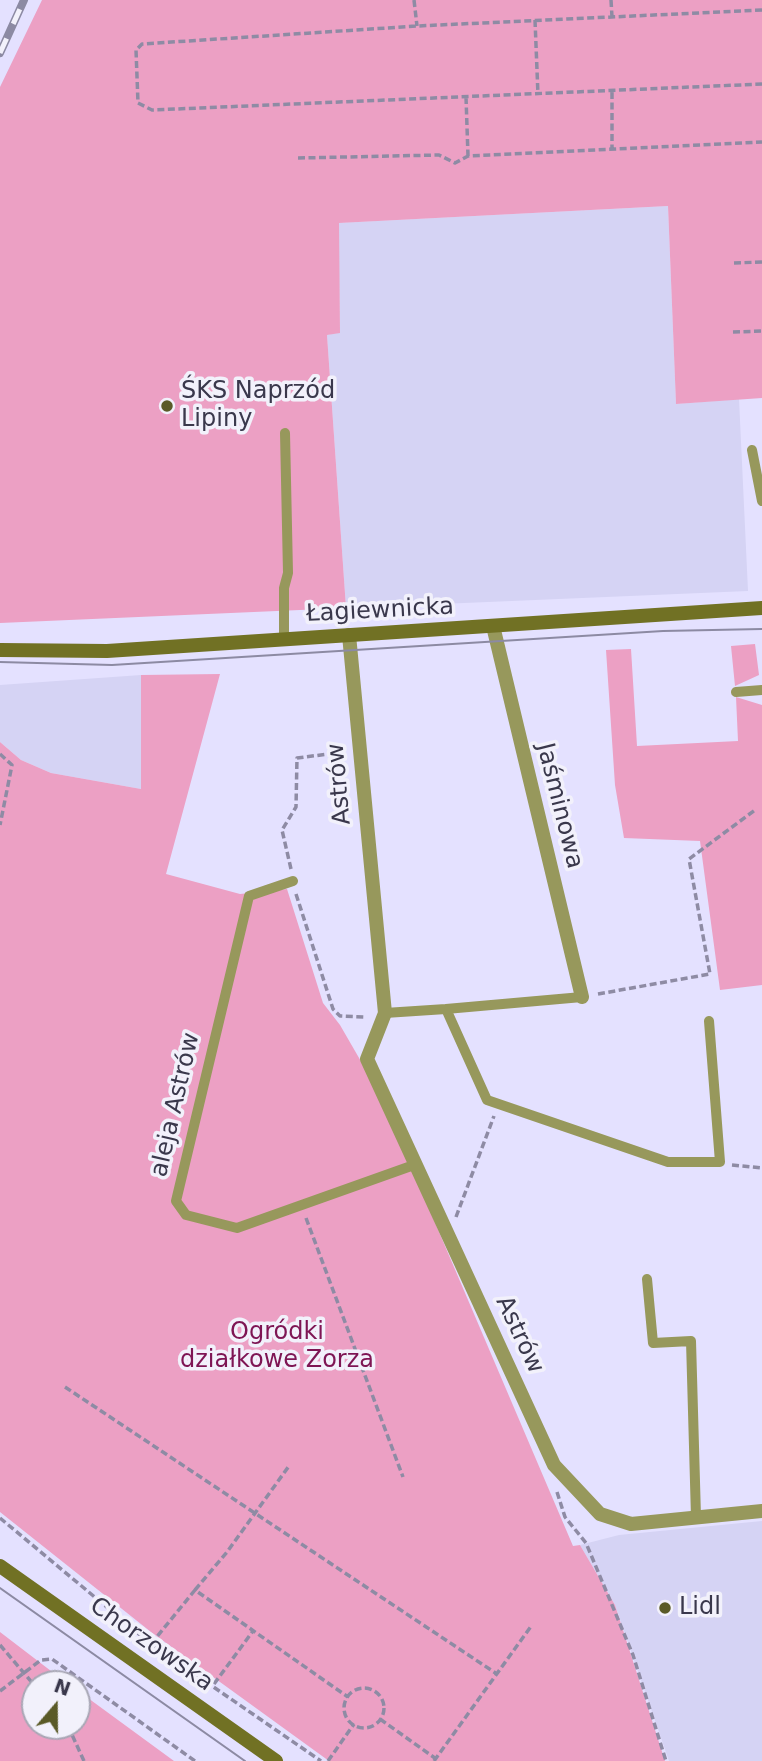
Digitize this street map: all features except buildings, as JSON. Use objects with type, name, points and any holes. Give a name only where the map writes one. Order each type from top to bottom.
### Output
[{"type":"street","name":"Łagiewnicka","points":[[0,650],[107,651],[762,608]]},
{"type":"street","name":"Jaśminowa","points":[[494,626],[582,996]]},
{"type":"street","name":"Astrów","points":[[349,635],[385,1013],[367,1059],[554,1465],[600,1514],[631,1524],[762,1511]]},
{"type":"street","name":"Chorzowska","points":[[0,1566],[276,1761]]},
{"type":"lane","points":[[284,639],[284,588],[288,573],[285,433]]},
{"type":"lane","points":[[752,450],[762,501]]},
{"type":"lane","points":[[736,692],[762,691]]},
{"type":"lane","name":"aleja Astrów","points":[[293,881],[249,896],[176,1200],[186,1215],[237,1228],[414,1165]]},
{"type":"lane","points":[[385,1013],[582,996]]},
{"type":"lane","points":[[446,1009],[487,1100],[668,1162],[720,1162],[709,1021]]},
{"type":"lane","points":[[647,1279],[653,1343],[691,1341],[696,1517]]},
{"type":"path","points":[[414,0],[417,26]]},
{"type":"path","points":[[611,0],[612,17]]},
{"type":"path","points":[[762,10],[417,26],[142,44],[136,50],[138,103],[152,110],[762,84]]},
{"type":"path","points":[[535,20],[538,95]]},
{"type":"path","points":[[612,92],[612,150]]},
{"type":"path","points":[[466,97],[468,156]]},
{"type":"path","points":[[298,158],[439,155],[455,163],[468,156],[762,142]]},
{"type":"path","points":[[734,263],[762,262]]},
{"type":"path","points":[[733,332],[762,331]]},
{"type":"path","points":[[360,751],[297,758],[296,807],[282,830],[301,914],[333,1009],[340,1016],[385,1013]]},
{"type":"path","points":[[0,754],[12,765],[0,825]]},
{"type":"path","points":[[582,996],[710,975],[689,859],[755,810]]},
{"type":"path","points":[[449,1238],[499,1104]]},
{"type":"path","points":[[720,1162],[748,1169],[762,1168]]},
{"type":"path","points":[[302,1207],[403,1477]]},
{"type":"path","points":[[65,1387],[497,1674]]},
{"type":"path","points":[[554,1465],[554,1482],[565,1517],[586,1543],[618,1619],[666,1761]]},
{"type":"path","points":[[151,1644],[256,1512],[289,1466]]},
{"type":"path","points":[[0,1518],[151,1644],[214,1684],[321,1761]]},
{"type":"path","points":[[195,1590],[348,1697]]},
{"type":"path","points":[[380,1719],[436,1760],[532,1625]]},
{"type":"path","points":[[214,1684],[253,1631]]},
{"type":"path","points":[[0,1645],[21,1670]]},
{"type":"path","points":[[26,1670],[41,1660],[52,1659],[67,1670]]},
{"type":"path","points":[[0,1691],[21,1674]]},
{"type":"path","points":[[91,1687],[195,1761]]},
{"type":"path","points":[[357,1689],[372,1690],[383,1701],[380,1719],[370,1726],[354,1724],[345,1711],[348,1697],[357,1689]]},
{"type":"path","points":[[328,1761],[354,1724]]},
{"type":"path","points":[[74,1740],[83,1761]]},
{"type":"shaded area","points":[[668,206],[676,404],[739,399],[748,591],[346,608],[327,335],[340,332],[338,223]]},
{"type":"shaded area","points":[[141,675],[141,789],[51,773],[21,760],[0,742],[0,685]]},
{"type":"shaded area","points":[[762,1521],[762,1761],[669,1761],[615,1605],[580,1545],[619,1535]]},
{"type":"green space","points":[[42,0],[762,0],[762,398],[676,404],[668,206],[339,223],[340,333],[327,335],[346,608],[0,623],[0,87]]},
{"type":"green space","points":[[755,644],[759,675],[735,686],[731,646]]},
{"type":"green space","points":[[631,649],[637,746],[738,741],[736,697],[762,705],[762,985],[720,990],[700,841],[624,838],[615,785],[606,650]]},
{"type":"green space","name":"Ogródki działkowe Zorza","points":[[220,674],[166,874],[240,894],[287,889],[323,1003],[340,1025],[381,1096],[573,1546],[580,1545],[615,1605],[665,1761],[329,1761],[151,1632],[0,1512],[0,742],[21,760],[51,773],[141,789],[141,675]]},
{"type":"green space","points":[[0,1632],[50,1670],[21,1670],[21,1740],[91,1740],[91,1700],[174,1761],[0,1761]]},
{"type":"tram line","points":[[0,662],[112,665],[663,631],[762,629]]},
{"type":"tram line","points":[[0,1588],[245,1761]]},
{"type":"railway","points":[[0,53],[24,0]]},
{"type":"place","name":"ŚKS Naprzód Lipiny","points":[[167,406]]},
{"type":"place","name":"Lidl","points":[[665,1608]]}]
